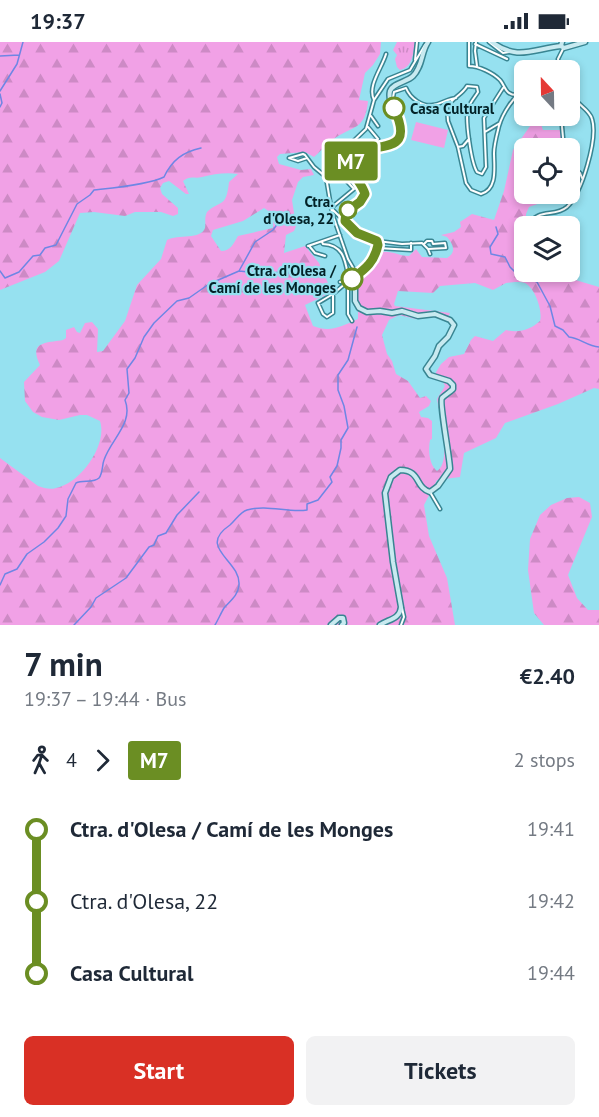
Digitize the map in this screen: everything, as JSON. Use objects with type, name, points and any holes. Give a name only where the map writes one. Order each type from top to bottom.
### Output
[{"type":"street","points":[[415,60],[417,42]]},
{"type":"street","points":[[469,42],[469,66],[477,66],[499,80],[503,88],[514,94]]},
{"type":"street","points":[[488,50],[490,42],[509,52],[519,53],[585,42]]},
{"type":"street","points":[[374,100],[390,77],[408,71],[427,43]]},
{"type":"street","points":[[350,164],[365,150],[388,146],[398,141],[400,125],[390,95],[392,89],[416,74],[427,43]]},
{"type":"street","points":[[475,43],[477,66]]},
{"type":"street","points":[[475,43],[507,59]]},
{"type":"street","points":[[558,60],[564,45]]},
{"type":"street","points":[[333,294],[333,313],[327,317],[318,303],[349,282],[355,271],[331,208],[326,177],[335,160],[368,127],[373,107],[372,96],[376,74],[386,54]]},
{"type":"street","points":[[503,88],[486,114],[486,167],[482,174],[477,172],[472,164],[467,112],[478,89],[468,85],[462,94],[448,104],[446,112],[458,147],[467,186],[473,191],[483,194],[494,178],[496,166],[494,151],[500,123],[514,100]]},
{"type":"street","points":[[392,103],[394,92],[403,88],[406,88],[408,94],[418,102],[428,105],[456,98]]},
{"type":"street","points":[[537,216],[566,207],[586,171],[590,156],[593,121],[580,107]]},
{"type":"street","points":[[371,116],[378,126]]},
{"type":"street","points":[[485,132],[500,123]]},
{"type":"street","points":[[368,127],[378,139],[371,142]]},
{"type":"street","points":[[458,147],[464,146],[470,138]]},
{"type":"street","points":[[341,153],[350,164],[364,192],[363,200],[346,212],[345,221]]},
{"type":"street","points":[[307,158],[298,161],[289,158],[303,154],[307,158],[314,167],[326,177]]},
{"type":"street","points":[[335,160],[364,192]]},
{"type":"street","points":[[331,208],[354,189],[332,165]]},
{"type":"street","points":[[582,179],[580,173],[586,171]]},
{"type":"street","points":[[331,208],[357,233],[377,241],[418,242],[424,244],[430,254]]},
{"type":"street","points":[[322,255],[313,251],[309,246],[340,236]]},
{"type":"street","points":[[377,241],[378,248],[370,264],[355,283],[356,303],[362,310],[390,313],[402,310],[420,316],[435,314],[453,323],[453,329],[427,366],[427,372],[449,381],[453,389],[442,398],[440,404],[446,429],[450,469],[438,486],[430,492]]},
{"type":"street","points":[[424,244],[427,241],[432,241],[433,244],[445,243],[446,248],[428,249]]},
{"type":"street","points":[[322,242],[334,246],[341,252],[348,275],[353,277],[360,275]]},
{"type":"street","points":[[378,248],[411,250],[411,243]]},
{"type":"street","points":[[340,282],[349,282]]},
{"type":"street","points":[[349,282],[348,314],[352,321]]},
{"type":"street","points":[[381,625],[398,617],[401,613],[385,493],[391,477],[400,470],[410,470],[423,489],[430,492],[440,509]]},
{"type":"street","points":[[401,608],[404,609],[401,625]]},
{"type":"street","points":[[330,625],[339,618],[343,618],[342,625]]},
{"type":"green space","points":[[0,42],[381,42],[380,54],[365,73],[359,100],[368,101],[361,123],[332,140],[314,157],[305,152],[280,154],[277,157],[279,164],[301,170],[311,169],[314,175],[303,177],[298,182],[292,200],[296,226],[294,231],[286,235],[284,253],[305,246],[319,263],[332,292],[305,305],[313,326],[331,329],[358,319],[358,283],[379,253],[409,256],[416,249],[422,257],[447,258],[453,248],[447,237],[441,235],[454,232],[461,227],[460,222],[472,214],[494,220],[504,191],[514,149],[514,204],[537,204],[529,207],[526,216],[514,216],[514,282],[580,281],[599,287],[599,389],[594,388],[505,423],[496,438],[464,453],[460,477],[437,480],[424,505],[429,536],[447,578],[455,625],[0,625],[0,458],[38,486],[56,488],[65,485],[83,471],[96,452],[100,441],[100,421],[87,415],[59,420],[42,417],[33,412],[25,401],[24,382],[40,365],[36,351],[38,347],[63,340],[66,338],[66,330],[74,327],[80,333],[85,323],[92,322],[98,329],[97,352],[103,351],[125,321],[137,285],[161,259],[167,240],[203,232],[207,212],[224,200],[229,182],[238,174],[188,178],[183,181],[189,194],[169,181],[163,183],[160,188],[162,194],[178,208],[178,214],[173,216],[161,212],[135,212],[125,216],[94,212],[80,213],[59,261],[45,272],[0,290]],"holes":[[[264,208],[272,216],[273,228],[238,236],[233,244],[224,251],[221,251],[211,236],[213,230],[243,221]],[[475,283],[493,290],[506,283],[525,283],[535,295],[539,306],[540,321],[524,330],[506,330],[493,341],[475,336],[464,354],[449,357],[435,374],[445,386],[437,399],[444,448],[444,458],[437,471],[432,465],[429,452],[432,421],[421,417],[419,412],[429,406],[431,401],[426,396],[420,398],[408,381],[396,374],[382,335],[389,320],[399,315],[416,319],[432,317],[447,319],[450,313],[395,306],[398,291],[433,293],[440,286]]]},
{"type":"green space","points":[[397,42],[415,42],[410,63],[400,70],[395,59],[397,55],[393,50]]},
{"type":"green space","points":[[416,122],[448,130],[444,148],[411,140]]},
{"type":"green space","points":[[530,126],[542,126],[543,130],[562,130],[562,138],[522,138]]},
{"type":"green space","points":[[579,497],[590,503],[592,517],[568,575],[577,598],[588,610],[599,610],[599,625],[544,625],[534,613],[528,570],[530,539],[540,515],[551,505],[567,498]]},
{"type":"waterway","points":[[0,91],[17,64],[23,42]]},
{"type":"waterway","points":[[0,56],[19,55]]},
{"type":"waterway","points":[[0,94],[2,103],[0,107]]},
{"type":"waterway","points":[[0,271],[5,278],[19,272],[33,256],[40,255],[45,248],[56,245],[77,204],[94,190],[157,180],[164,177],[179,158],[201,148]]},
{"type":"waterway","points":[[0,585],[5,574],[17,569],[27,554],[58,528],[66,516],[68,499],[76,483],[99,478],[107,452],[127,416],[125,400],[129,393],[127,369],[154,323],[177,301],[189,298],[209,284],[239,271],[255,242],[273,230],[286,212]]},
{"type":"waterway","points":[[496,227],[498,234],[490,247],[491,254],[505,257],[517,274],[537,282],[550,306],[555,326],[569,337],[599,347]]},
{"type":"waterway","points":[[239,271],[269,274],[303,270]]},
{"type":"waterway","points":[[215,625],[239,585],[234,568],[218,548],[217,541],[221,533],[247,510],[255,508],[307,510],[307,504],[318,500],[332,482],[330,477],[337,466],[341,440],[348,428],[338,390],[338,375],[348,360],[357,327]]},
{"type":"waterway","points":[[74,625],[91,607],[96,598],[126,578],[149,547],[154,545],[158,536],[166,533],[177,515],[199,492]]},
{"type":"bus line","name":"M7","points":[[352,279],[360,275],[370,264],[378,245],[377,241],[354,231],[345,221],[346,212],[360,202],[365,194],[350,164],[365,150],[388,146],[396,142],[400,135],[400,125],[394,108]]},
{"type":"place","name":"Casa Cultural","points":[[394,108]]},
{"type":"place","name":"Ctra. d'Olesa, 22","points":[[348,210]]},
{"type":"place","name":"Ctra. d'Olesa / Camí de les Monges","points":[[352,279]]}]
